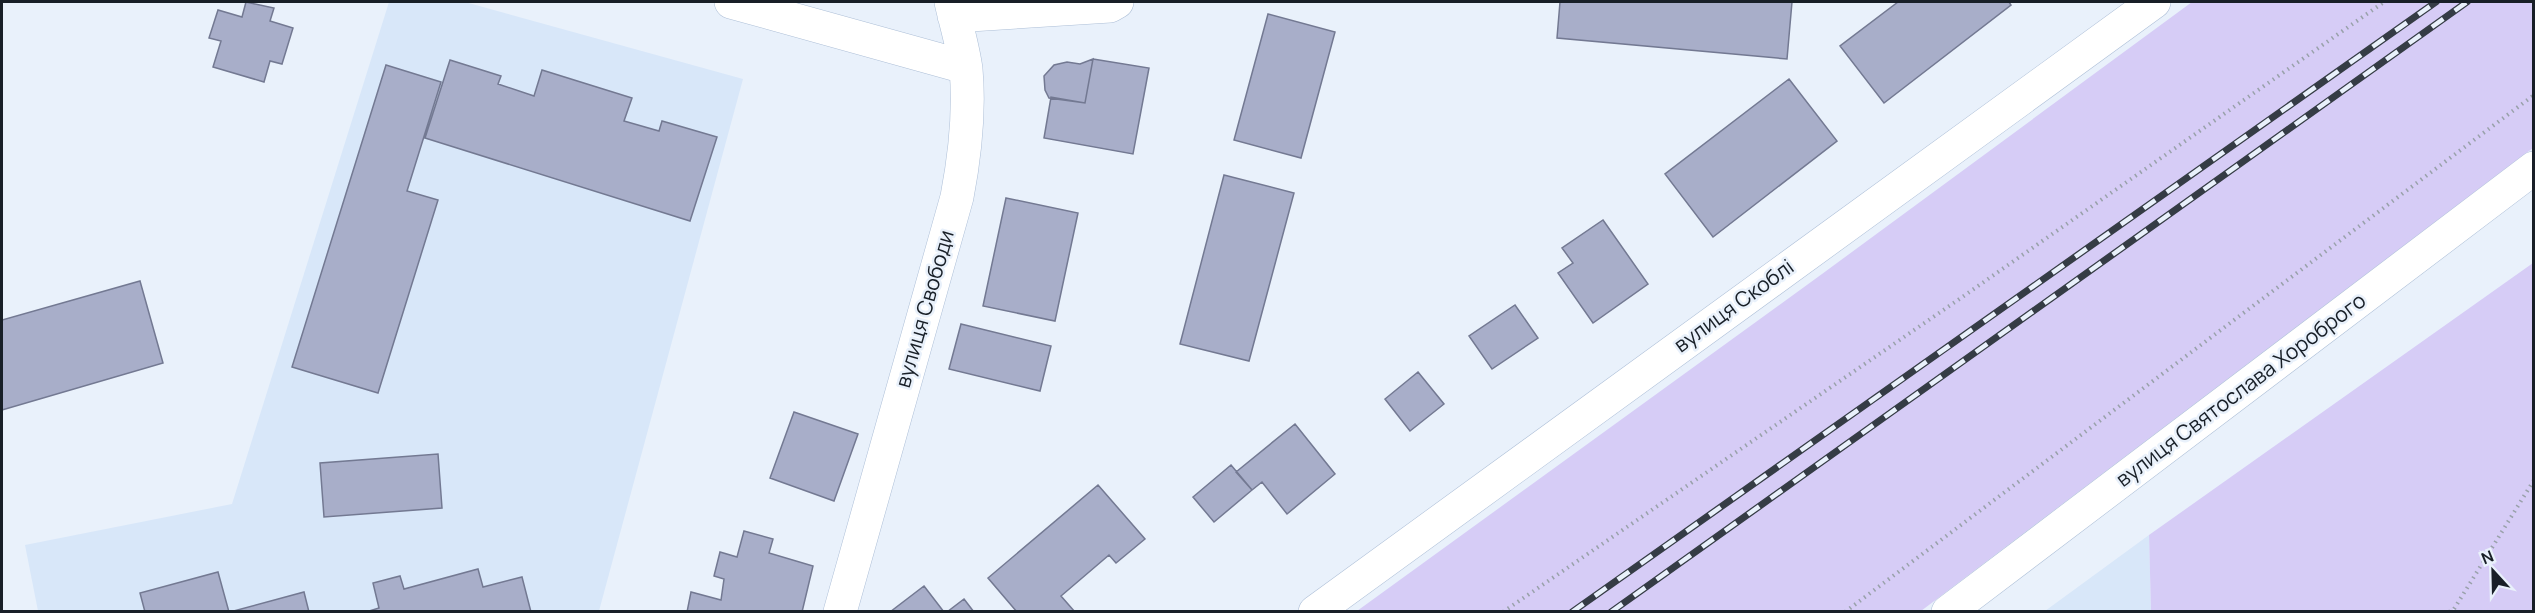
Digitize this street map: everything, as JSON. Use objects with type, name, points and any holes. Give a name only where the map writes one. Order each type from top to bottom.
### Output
[{"type":"main road","points":[[731,2],[810,12],[965,67]]},
{"type":"main road","points":[[952,9],[1110,6],[1117,2]]},
{"type":"main road","name":"вулиця Скоблі","points":[[1315,612],[2154,2]]},
{"type":"main road","name":"вулиця Свободи","points":[[840,612],[957,197],[967,131],[965,67],[952,9]]},
{"type":"main road","name":"вулиця Святослава Хороброго","points":[[1948,612],[2534,168]]},
{"type":"path","points":[[1503,612],[1968,293],[2384,2]]},
{"type":"path","points":[[1845,612],[2534,94]]},
{"type":"path","points":[[2449,612],[2455,610],[2534,480]]},
{"type":"shaded area","points":[[389,2],[465,2],[743,79],[599,611],[38,611],[25,545],[232,504]]},
{"type":"shaded area","points":[[2192,2],[2533,2],[2533,148],[1921,611],[1357,611],[1822,274]]},
{"type":"shaded area","points":[[2533,263],[2533,611],[2455,612],[2454,609],[2449,612],[2151,611],[2149,535]]},
{"type":"shaded area","points":[[2149,535],[2151,611],[2045,611]]},
{"type":"building","points":[[246,2],[274,8],[270,21],[293,28],[282,64],[270,61],[264,82],[213,67],[221,41],[209,38],[218,10],[242,17]]},
{"type":"building","points":[[1560,2],[1792,2],[1787,59],[1557,38]]},
{"type":"building","points":[[1898,2],[2009,2],[2011,5],[1884,103],[1840,46]]},
{"type":"building","points":[[1268,14],[1335,32],[1301,158],[1234,140]]},
{"type":"building","points":[[1093,59],[1149,68],[1133,154],[1044,138],[1051,97],[1085,103]]},
{"type":"building","points":[[1093,59],[1085,103],[1049,98],[1045,90],[1044,76],[1054,65],[1067,62],[1080,64]]},
{"type":"building","points":[[450,60],[501,76],[498,84],[534,96],[542,70],[632,98],[624,121],[659,131],[662,121],[717,137],[690,221],[425,138]]},
{"type":"building","points":[[386,65],[441,82],[407,191],[438,200],[378,393],[292,367]]},
{"type":"building","points":[[1789,79],[1837,141],[1713,237],[1665,174]]},
{"type":"building","points":[[1224,175],[1294,193],[1249,361],[1180,344]]},
{"type":"building","points":[[1006,198],[1078,213],[1055,321],[983,306]]},
{"type":"building","points":[[1603,220],[1648,284],[1593,323],[1558,273],[1573,263],[1562,248]]},
{"type":"building","points":[[140,281],[163,363],[2,410],[2,320]]},
{"type":"building","points":[[1515,305],[1538,338],[1492,369],[1469,336]]},
{"type":"building","points":[[961,324],[1051,346],[1040,391],[949,369]]},
{"type":"building","points":[[1418,372],[1444,404],[1410,431],[1385,399]]},
{"type":"building","points":[[794,412],[858,434],[834,501],[770,478]]},
{"type":"building","points":[[1295,424],[1335,474],[1287,514],[1262,482],[1252,490],[1236,472]]},
{"type":"building","points":[[438,454],[442,508],[324,517],[320,463]]},
{"type":"building","points":[[1231,465],[1252,490],[1214,522],[1193,497]]},
{"type":"building","points":[[1098,485],[1145,539],[1116,563],[1109,555],[1061,596],[1075,612],[1017,612],[988,578]]},
{"type":"building","points":[[744,531],[773,539],[769,553],[813,566],[802,612],[687,612],[691,592],[721,600],[724,579],[714,576],[720,552],[737,557]]},
{"type":"building","points":[[478,569],[483,587],[522,577],[531,612],[366,612],[379,608],[373,583],[400,576],[404,589]]},
{"type":"building","points":[[218,572],[229,612],[145,612],[140,593]]},
{"type":"building","points":[[924,586],[944,612],[890,612]]},
{"type":"building","points":[[304,592],[309,612],[230,612]]},
{"type":"building","points":[[964,599],[974,612],[947,612]]},
{"type":"railway","points":[[1572,612],[2436,2]]},
{"type":"railway","points":[[1611,612],[2467,2]]}]
